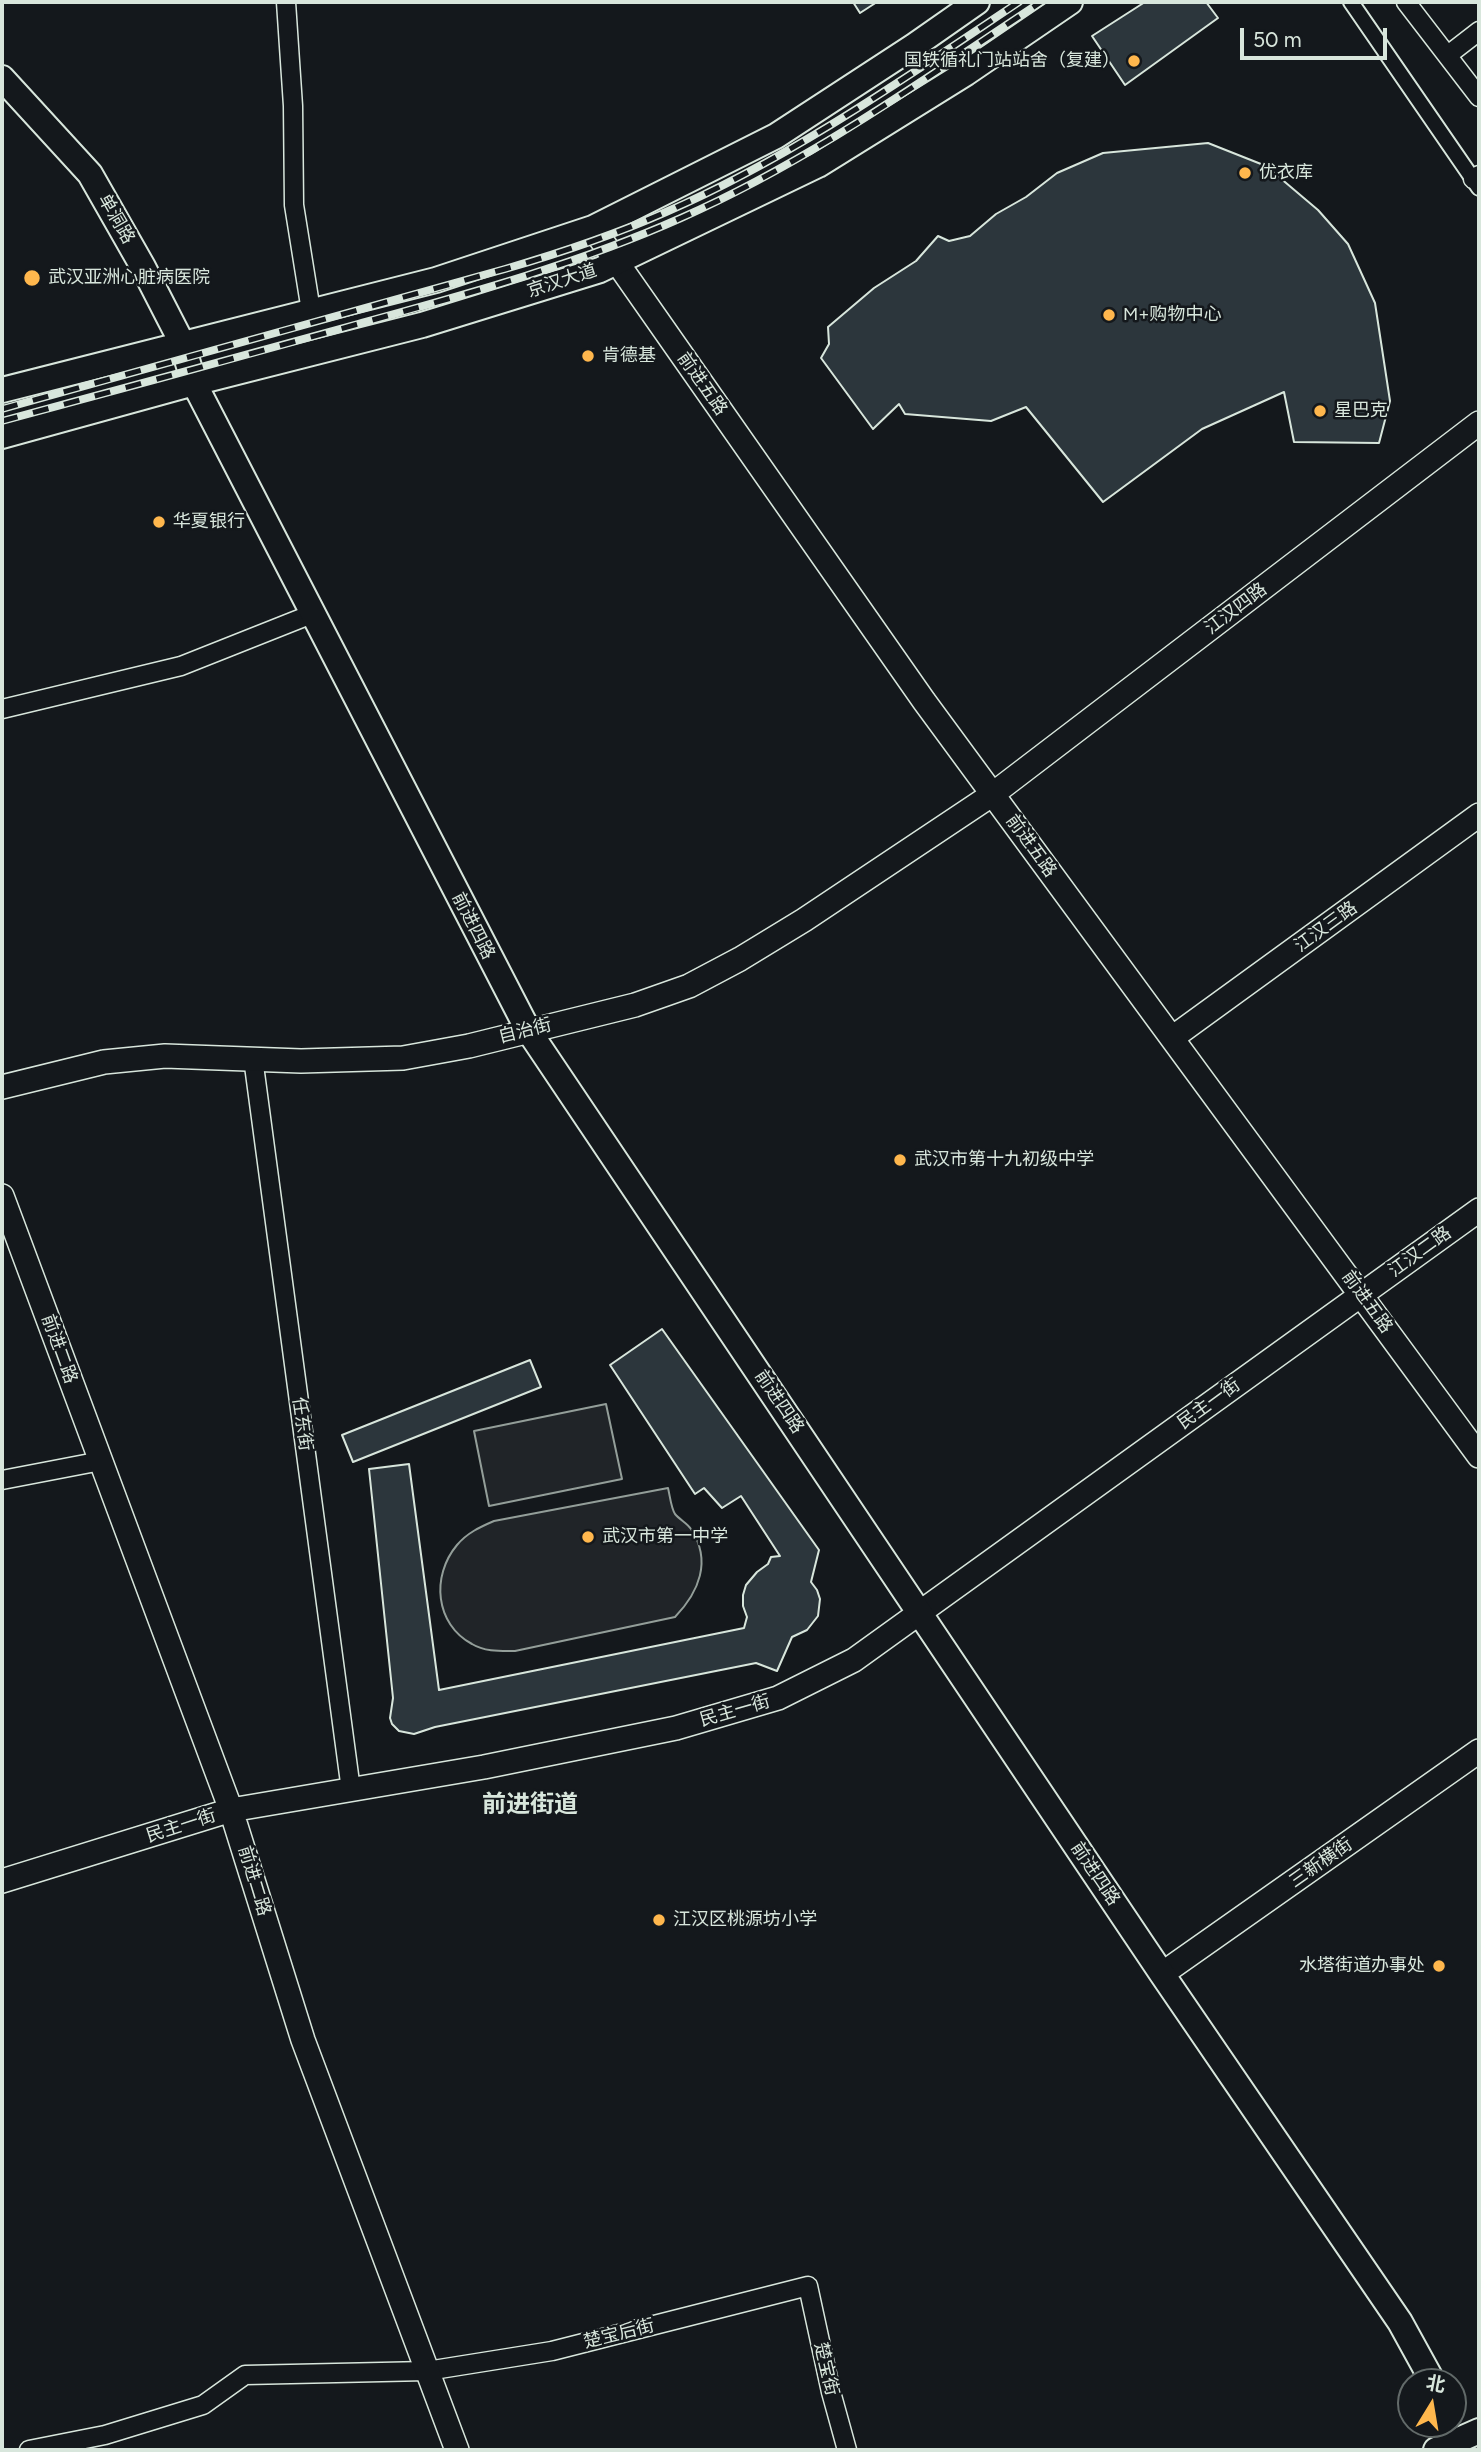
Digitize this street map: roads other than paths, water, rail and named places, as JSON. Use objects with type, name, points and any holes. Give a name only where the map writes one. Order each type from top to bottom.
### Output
[{"type":"main road","points":[[2,390],[436,280],[593,228],[776,136],[977,2]]},
{"type":"main road","name":"京汉大道","points":[[2,436],[194,383],[422,325],[600,270],[818,165],[965,73],[1070,2]]},
{"type":"main road","name":"单洞路","points":[[2,78],[90,174],[182,343],[194,383]]},
{"type":"main road","name":"前进四路","points":[[194,383],[528,1030],[1162,1975],[1400,2322],[1425,2368]]},
{"type":"street","points":[[286,2],[293,106],[294,205],[311,311]]},
{"type":"street","points":[[1351,2],[1477,180]]},
{"type":"street","points":[[1406,2],[1479,97]]},
{"type":"street","points":[[1448,55],[1479,32]]},
{"type":"street","name":"前进五路","points":[[593,228],[924,701],[1479,1456]]},
{"type":"street","name":"江汉四路","points":[[993,794],[1479,423]]},
{"type":"street","points":[[2,709],[181,666],[312,614]]},
{"type":"street","name":"自治街","points":[[2,1087],[104,1062],[165,1056],[301,1061],[403,1058],[469,1046],[635,1005],[688,986],[740,958],[804,920],[993,794]]},
{"type":"street","name":"江汉三路","points":[[1172,1038],[1479,815]]},
{"type":"street","name":"任东街","points":[[253,1058],[351,1790]]},
{"type":"street","name":"前进二路","points":[[2,1196],[231,1810],[303,2040],[457,2450]]},
{"type":"street","name":"江汉二路","points":[[1361,1294],[1479,1210]]},
{"type":"street","name":"民主一街","points":[[2,1881],[231,1810],[484,1767],[676,1728],[778,1698],[854,1660],[1361,1294]]},
{"type":"street","points":[[2,1480],[101,1461]]},
{"type":"street","name":"三新横街","points":[[1162,1975],[1479,1751]]},
{"type":"street","name":"楚宝后街","points":[[29,2450],[105,2435],[203,2405],[245,2375],[427,2371],[552,2351],[808,2286]]},
{"type":"street","name":"楚宝街","points":[[808,2286],[831,2392],[847,2450]]},
{"type":"railway","points":[[2,409],[505,269],[627,228],[758,167],[847,115],[1019,2]]},
{"type":"railway","points":[[2,421],[481,289],[642,235],[729,196],[821,145],[1041,2]]},
{"type":"place","name":"国铁循礼门站站舍（复建）","points":[[1134,61]]},
{"type":"place","name":"优衣库","points":[[1245,173]]},
{"type":"place","name":"武汉亚洲心脏病医院","points":[[32,278]]},
{"type":"place","name":"M+购物中心","points":[[1109,315]]},
{"type":"place","name":"肯德基","points":[[588,356]]},
{"type":"place","name":"星巴克","points":[[1320,411]]},
{"type":"place","name":"华夏银行","points":[[159,522]]},
{"type":"place","name":"武汉市第十九初级中学","points":[[900,1160]]},
{"type":"place","name":"武汉市第一中学","points":[[588,1537]]},
{"type":"place","name":"江汉区桃源坊小学","points":[[659,1920]]},
{"type":"place","name":"水塔街道办事处","points":[[1439,1966]]},
{"type":"district","name":"前进街道","points":[[530,1805]]}]
